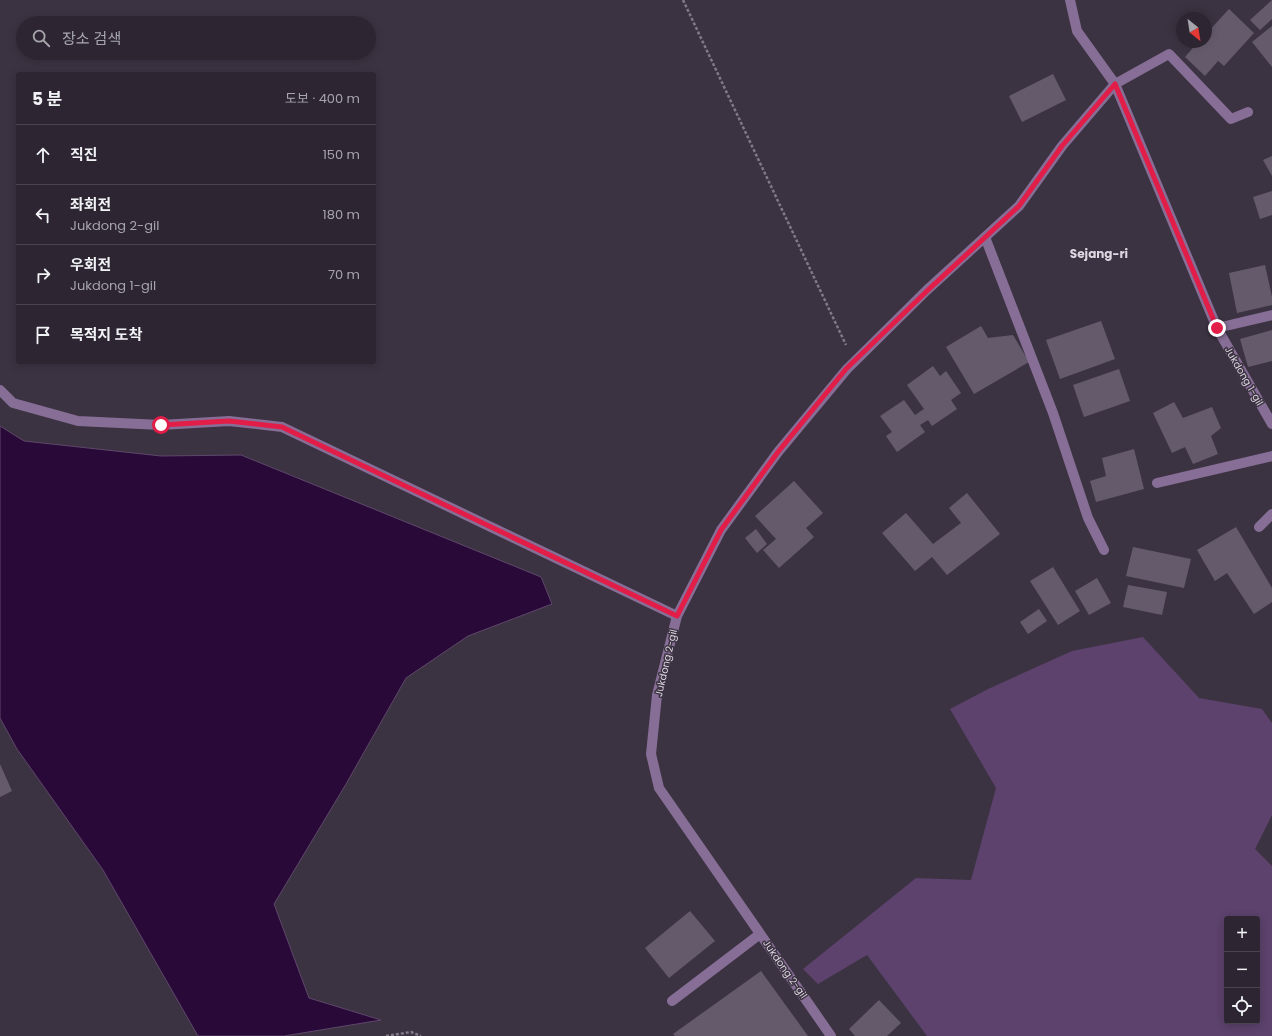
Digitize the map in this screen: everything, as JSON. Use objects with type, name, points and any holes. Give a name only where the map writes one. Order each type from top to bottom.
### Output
[{"type":"street","name":"Jukdong 1-gil","points":[[1070,0],[1077,31],[1115,84],[1217,328],[1272,424]]},
{"type":"street","points":[[1115,84],[1169,54],[1231,119],[1248,112]]},
{"type":"street","name":"Jukdong 2-gil","points":[[831,1036],[659,788],[651,754],[658,695],[677,616],[721,530],[778,452],[854,362],[928,290],[1019,206],[1062,146],[1115,84]]},
{"type":"street","points":[[986,237],[1053,413],[1088,518],[1104,550]]},
{"type":"street","points":[[1217,328],[1272,315]]},
{"type":"street","points":[[0,390],[13,403],[78,421],[161,425],[229,421],[282,427],[677,616]]},
{"type":"street","points":[[1157,483],[1272,456]]},
{"type":"street","points":[[1259,527],[1272,514]]},
{"type":"street","points":[[672,1000],[760,934]]},
{"type":"path","points":[[683,0],[854,362]]},
{"type":"path","points":[[386,1036],[411,1032],[421,1036]]},
{"type":"shaded area","points":[[0,426],[24,441],[161,456],[241,455],[541,577],[552,604],[468,636],[406,678],[346,784],[274,904],[309,998],[381,1020],[284,1036],[198,1036],[103,870],[17,749],[0,718]]},
{"type":"shaded area","points":[[1143,637],[1199,698],[1262,709],[1272,723],[1272,815],[1255,849],[1272,866],[1272,1036],[927,1036],[867,955],[818,984],[803,969],[916,878],[971,880],[996,788],[950,709],[988,689],[1072,651]]},
{"type":"building","points":[[1272,0],[1272,19],[1260,30],[1250,20]]},
{"type":"building","points":[[1229,9],[1254,33],[1224,66],[1218,61],[1205,76],[1185,57],[1193,48],[1212,48],[1212,27]]},
{"type":"building","points":[[1272,26],[1272,67],[1252,42]]},
{"type":"building","points":[[1053,74],[1066,100],[1022,122],[1009,96]]},
{"type":"building","points":[[1272,156],[1272,176],[1263,160]]},
{"type":"building","points":[[1272,191],[1272,215],[1260,219],[1253,197]]},
{"type":"building","points":[[1265,265],[1272,297],[1272,305],[1237,313],[1229,273]]},
{"type":"building","points":[[1101,321],[1115,359],[1060,379],[1046,340]]},
{"type":"building","points":[[981,326],[988,338],[1013,335],[1029,362],[974,394],[946,347]]},
{"type":"building","points":[[1272,330],[1272,361],[1248,367],[1240,339]]},
{"type":"building","points":[[933,366],[940,376],[946,371],[961,393],[951,400],[957,409],[932,426],[928,420],[920,425],[925,432],[897,452],[886,436],[892,432],[880,416],[904,400],[915,415],[924,409],[907,385]]},
{"type":"building","points":[[1119,369],[1130,401],[1084,417],[1073,385]]},
{"type":"building","points":[[1174,402],[1183,418],[1212,407],[1221,428],[1211,436],[1218,454],[1193,464],[1185,447],[1172,453],[1153,413]]},
{"type":"building","points":[[1134,449],[1144,489],[1096,502],[1090,481],[1106,476],[1102,458]]},
{"type":"building","points":[[794,481],[823,513],[806,528],[814,537],[779,568],[763,550],[776,539],[755,516]]},
{"type":"building","points":[[967,493],[1000,534],[947,575],[932,557],[915,571],[882,533],[906,513],[933,544],[961,523],[949,508]]},
{"type":"building","points":[[1236,527],[1272,588],[1272,602],[1254,614],[1227,573],[1215,581],[1197,550]]},
{"type":"building","points":[[756,529],[767,544],[757,553],[745,538]]},
{"type":"building","points":[[1133,547],[1191,559],[1184,588],[1126,576]]},
{"type":"building","points":[[1053,567],[1080,611],[1058,625],[1030,581]]},
{"type":"building","points":[[1097,578],[1111,603],[1089,615],[1075,591]]},
{"type":"building","points":[[1128,585],[1167,592],[1162,615],[1123,607]]},
{"type":"building","points":[[1039,609],[1047,621],[1028,634],[1020,622]]},
{"type":"building","points":[[0,764],[12,791],[0,797]]},
{"type":"building","points":[[690,911],[715,941],[669,978],[645,948]]},
{"type":"building","points":[[761,971],[808,1036],[675,1036],[673,1034]]},
{"type":"building","points":[[879,1000],[901,1023],[887,1036],[855,1036],[849,1029]]},
{"type":"district","name":"Sejang-ri","points":[[1099,253]]},
{"type":"route","points":[[161,425],[229,421],[282,427],[677,616],[721,530],[778,452],[846,369],[928,290],[1019,206],[1062,146],[1115,84],[1217,328]]}]
